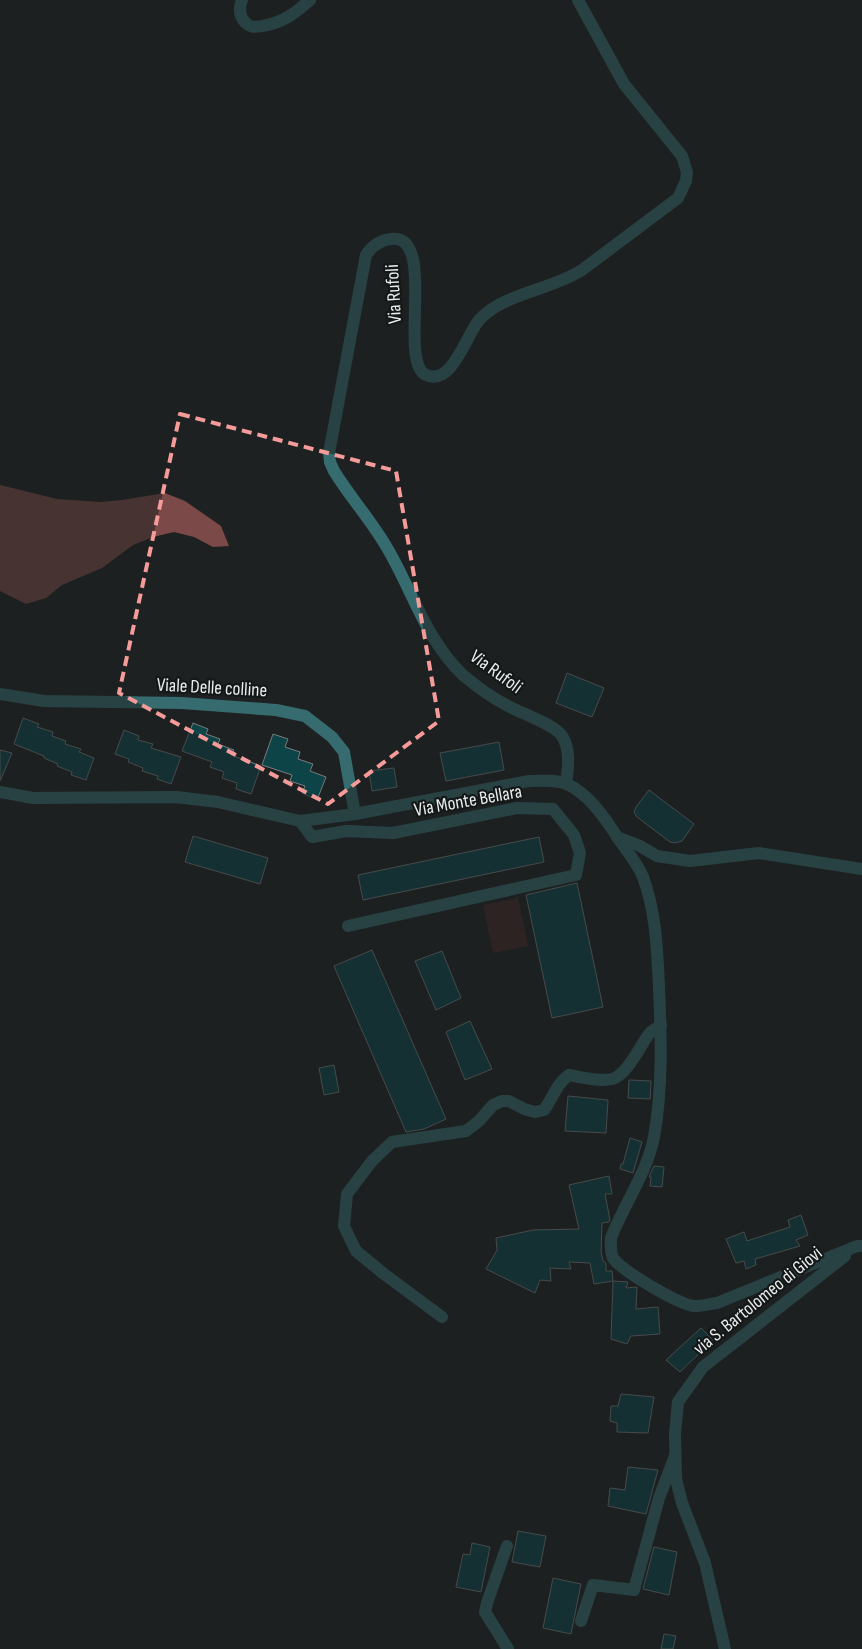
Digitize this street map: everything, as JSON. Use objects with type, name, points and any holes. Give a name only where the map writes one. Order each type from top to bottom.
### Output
[{"type":"street","points":[[242,0],[240,13],[243,20],[248,26],[254,28],[284,21],[310,0]]},
{"type":"street","name":"Via Rufoli","points":[[566,784],[569,765],[564,738],[558,730],[508,706],[483,690],[464,676],[447,658],[427,628],[386,547],[334,471],[329,453],[366,255],[372,247],[381,242],[394,239],[403,242],[410,250],[415,272],[414,343],[417,361],[419,368],[423,372],[431,376],[438,376],[456,361],[478,321],[490,310],[509,299],[562,281],[582,270],[678,198],[683,190],[687,172],[682,156],[624,84],[578,0]]},
{"type":"street","name":"Viale Delle colline","points":[[0,694],[44,701],[182,703],[276,710],[305,716],[332,737],[344,752],[355,814]]},
{"type":"street","points":[[0,792],[33,798],[176,797],[218,802],[300,821],[355,814],[529,781],[549,780],[566,784],[580,793],[599,810],[638,867],[649,898],[657,945],[661,1025],[659,1103],[649,1156],[611,1238],[613,1258],[630,1272],[663,1292],[686,1304],[704,1306],[717,1303],[859,1246]]},
{"type":"street","name":"Via Monte Bellara","points":[[300,821],[312,837],[346,831],[393,833],[517,808],[553,810],[574,835],[580,853],[576,875],[348,926]]},
{"type":"street","points":[[617,837],[638,845],[657,856],[690,861],[760,852],[862,869]]},
{"type":"street","points":[[442,1317],[356,1251],[344,1226],[347,1194],[372,1162],[392,1142],[466,1130],[479,1121],[493,1105],[502,1101],[509,1101],[524,1109],[535,1112],[544,1110],[560,1082],[569,1076],[612,1079],[636,1056],[650,1033],[661,1025]]},
{"type":"street","name":"via S. Bartolomeo di Giovi","points":[[725,1649],[705,1563],[682,1503],[676,1478],[675,1434],[678,1402],[703,1367],[859,1246]]},
{"type":"street","points":[[581,1621],[592,1585],[634,1590],[659,1498],[675,1456]]},
{"type":"street","points":[[507,1546],[485,1612],[508,1649]]},
{"type":"highlighted area","points":[[180,414],[396,471],[439,721],[328,804],[119,693]]},
{"type":"shaded area","points":[[0,485],[57,499],[100,502],[165,493],[185,501],[221,526],[229,546],[213,547],[194,537],[174,532],[153,537],[133,545],[102,568],[62,585],[46,598],[26,604],[0,591]]},
{"type":"shaded area","points":[[518,898],[528,946],[493,953],[483,905]]},
{"type":"building","points":[[567,673],[604,688],[592,717],[556,703]]},
{"type":"building","points":[[23,718],[39,724],[37,727],[53,732],[52,736],[66,741],[65,744],[81,749],[79,752],[94,758],[86,780],[71,775],[72,772],[57,766],[58,764],[44,758],[44,756],[14,744]]},
{"type":"building","points":[[193,723],[208,729],[206,734],[220,739],[218,744],[234,750],[231,755],[261,766],[251,794],[236,789],[237,783],[222,778],[224,772],[210,767],[212,762],[182,751]]},
{"type":"building","points":[[124,730],[139,736],[138,740],[153,744],[151,748],[181,757],[171,784],[157,779],[158,776],[142,771],[143,768],[128,762],[129,759],[115,754]]},
{"type":"building","points":[[273,734],[288,739],[285,747],[300,752],[298,759],[313,764],[310,771],[326,777],[317,800],[302,793],[305,786],[290,781],[292,775],[262,765]]},
{"type":"building","points":[[499,742],[504,770],[446,781],[440,753]]},
{"type":"building","points":[[0,750],[12,753],[0,781]]},
{"type":"building","points":[[394,768],[397,787],[372,791],[369,771]]},
{"type":"building","points":[[649,790],[694,824],[682,841],[670,842],[637,817],[634,812],[636,807]]},
{"type":"building","points":[[193,836],[268,858],[260,884],[185,862]]},
{"type":"building","points":[[539,837],[544,862],[363,900],[358,875]]},
{"type":"building","points":[[577,883],[603,1007],[552,1018],[526,895]]},
{"type":"building","points":[[372,950],[446,1119],[424,1129],[406,1132],[334,966]]},
{"type":"building","points":[[442,951],[461,998],[436,1010],[415,961]]},
{"type":"building","points":[[470,1021],[492,1069],[465,1080],[446,1032]]},
{"type":"building","points":[[334,1065],[339,1092],[324,1095],[319,1068]]},
{"type":"building","points":[[629,1080],[651,1081],[650,1099],[628,1098]]},
{"type":"building","points":[[568,1096],[608,1100],[606,1133],[565,1131]]},
{"type":"building","points":[[630,1138],[642,1142],[633,1173],[620,1169]]},
{"type":"building","points":[[654,1166],[664,1167],[662,1187],[650,1186],[651,1177],[649,1177]]},
{"type":"building","points":[[609,1176],[612,1194],[605,1194],[610,1220],[609,1222],[602,1223],[601,1252],[603,1261],[606,1263],[606,1271],[612,1271],[613,1281],[594,1284],[590,1263],[569,1262],[571,1269],[550,1268],[551,1281],[540,1280],[535,1293],[486,1269],[497,1250],[496,1238],[533,1230],[579,1229],[569,1185]]},
{"type":"building","points":[[801,1215],[808,1235],[796,1240],[800,1246],[755,1259],[756,1265],[746,1269],[744,1261],[736,1263],[726,1239],[744,1232],[747,1241],[790,1227],[788,1220]]},
{"type":"building","points":[[613,1281],[628,1282],[626,1288],[637,1287],[636,1309],[658,1307],[660,1334],[631,1336],[627,1344],[611,1339]]},
{"type":"building","points":[[701,1328],[713,1340],[680,1372],[666,1360]]},
{"type":"building","points":[[621,1394],[654,1397],[648,1433],[617,1432],[617,1423],[610,1421],[611,1406],[618,1406]]},
{"type":"building","points":[[628,1467],[658,1470],[646,1514],[608,1506],[610,1488],[625,1490]]},
{"type":"building","points":[[518,1531],[546,1536],[540,1567],[512,1562]]},
{"type":"building","points":[[472,1543],[490,1547],[481,1592],[456,1587],[463,1554],[470,1555]]},
{"type":"building","points":[[654,1547],[677,1552],[669,1595],[643,1589]]},
{"type":"building","points":[[553,1578],[581,1584],[571,1634],[543,1628]]},
{"type":"building","points":[[664,1634],[676,1636],[673,1649],[661,1649]]}]
